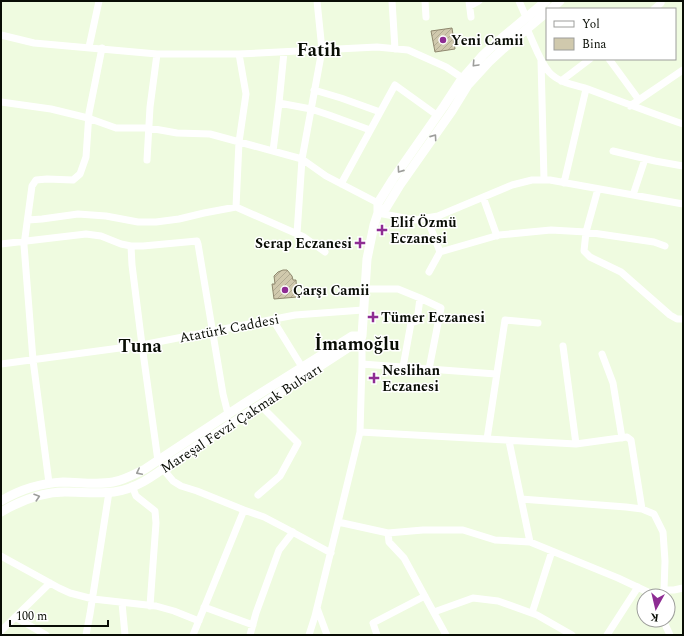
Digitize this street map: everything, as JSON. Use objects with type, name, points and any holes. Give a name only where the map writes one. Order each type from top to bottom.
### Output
[{"type":"main road","points":[[362,336],[367,259],[378,213],[378,203],[438,116],[488,51],[546,1]]},
{"type":"main road","points":[[552,8],[560,1]]},
{"type":"main road","points":[[378,213],[386,208],[400,185],[452,111],[466,81],[546,13]]},
{"type":"main road","name":"Mareşal Fevzi Çakmak Bulvarı","points":[[1,501],[16,493],[44,484],[62,482],[113,482],[132,476],[352,336],[362,336]]},
{"type":"main road","name":"Mareşal Fevzi Çakmak Bulvarı","points":[[1,512],[14,505],[46,494],[63,492],[115,492],[150,478],[351,346],[362,336]]},
{"type":"street","points":[[89,47],[99,1]]},
{"type":"street","points":[[297,234],[302,159],[322,50],[317,1]]},
{"type":"street","points":[[392,1],[396,49]]},
{"type":"street","points":[[425,1],[426,17]]},
{"type":"street","points":[[471,17],[469,4],[479,1]]},
{"type":"street","points":[[519,1],[526,18]]},
{"type":"street","points":[[655,8],[661,3]]},
{"type":"street","points":[[527,29],[541,60],[550,73],[562,81],[683,124]]},
{"type":"street","points":[[1,34],[34,43],[157,54],[240,54],[377,47],[408,50],[446,67],[466,81]]},
{"type":"street","points":[[49,484],[33,360],[24,245],[32,186],[36,180],[73,180],[80,174],[86,157],[88,118],[102,48]]},
{"type":"street","points":[[273,151],[284,52]]},
{"type":"street","points":[[147,160],[150,106],[157,54]]},
{"type":"street","points":[[236,207],[239,142],[246,94],[240,54]]},
{"type":"street","points":[[541,60],[544,180]]},
{"type":"street","points":[[562,81],[589,60]]},
{"type":"street","points":[[610,60],[639,100]]},
{"type":"street","points":[[630,106],[683,70]]},
{"type":"street","points":[[341,184],[395,85],[438,116]]},
{"type":"street","points":[[564,183],[586,89]]},
{"type":"street","points":[[314,90],[380,112]]},
{"type":"street","points":[[1,102],[51,109],[88,118],[116,128],[149,128],[177,133],[210,134],[302,159],[326,176],[378,203]]},
{"type":"street","points":[[279,103],[311,109],[370,130]]},
{"type":"street","points":[[613,151],[683,166]]},
{"type":"street","points":[[632,195],[645,159]]},
{"type":"street","points":[[378,213],[415,220],[438,216],[512,185],[532,180],[550,180],[683,204]]},
{"type":"street","points":[[598,189],[586,232],[584,251],[590,257],[621,272],[670,315],[677,319],[683,319]]},
{"type":"street","points":[[483,197],[497,236]]},
{"type":"street","points":[[28,220],[78,214],[100,215],[138,222],[156,222],[179,220],[204,212],[236,207],[304,237],[325,252]]},
{"type":"street","points":[[427,218],[440,252]]},
{"type":"street","points":[[429,272],[440,252],[497,236],[551,230],[586,232],[654,242],[665,246]]},
{"type":"street","points":[[1,244],[86,234],[101,236],[121,244],[131,246],[196,241],[198,244],[223,394],[228,414]]},
{"type":"street","points":[[131,246],[142,345],[158,460]]},
{"type":"street","points":[[365,286],[398,289],[441,308],[429,369]]},
{"type":"street","points":[[403,367],[411,323],[417,321],[420,298]]},
{"type":"street","name":"Atatürk Caddesi","points":[[1,364],[142,345],[295,315],[364,310]]},
{"type":"street","points":[[273,320],[302,367]]},
{"type":"street","points":[[487,439],[505,320],[538,323]]},
{"type":"street","points":[[309,635],[360,432],[362,336]]},
{"type":"street","points":[[563,346],[576,444]]},
{"type":"street","points":[[602,354],[613,383],[622,438]]},
{"type":"street","points":[[362,364],[496,374]]},
{"type":"street","points":[[258,495],[280,476],[298,443],[260,405]]},
{"type":"street","points":[[360,432],[576,444],[627,437],[631,440],[642,509]]},
{"type":"street","points":[[509,441],[530,542]]},
{"type":"street","points":[[163,469],[173,481],[181,486],[264,517],[330,553]]},
{"type":"street","points":[[132,486],[136,496],[155,511],[156,522],[150,606]]},
{"type":"street","points":[[86,635],[108,492]]},
{"type":"street","points":[[521,499],[626,507],[642,509],[654,514],[663,532],[665,561],[664,588]]},
{"type":"street","points":[[193,635],[244,510]]},
{"type":"street","points":[[338,522],[388,533],[422,530],[463,530],[495,540],[530,542],[638,587],[607,635]]},
{"type":"street","points":[[250,635],[279,550],[293,532]]},
{"type":"street","points":[[388,533],[389,542],[404,558],[446,635]]},
{"type":"street","points":[[532,613],[552,551]]},
{"type":"street","points":[[1,556],[70,593],[92,599],[156,606],[174,611],[199,621]]},
{"type":"street","points":[[1,631],[50,583]]},
{"type":"street","points":[[377,635],[373,623],[425,596]]},
{"type":"street","points":[[434,612],[473,598],[498,601],[537,615],[572,635]]},
{"type":"street","points":[[122,603],[125,635]]},
{"type":"street","points":[[204,607],[253,625]]},
{"type":"street","points":[[317,608],[327,635]]},
{"type":"street","points":[[15,617],[46,635]]},
{"type":"building","name":"Yeni Camii","points":[[452,28],[455,49],[435,52],[431,31]]},
{"type":"building","name":"Çarşı Camii","points":[[283,270],[287,270],[292,276],[293,280],[296,280],[297,297],[274,299],[272,284],[275,284],[274,276]]},
{"type":"place","name":"Yeni Camii","points":[[443,40]]},
{"type":"place","name":"Elif Özmü Eczanesi","points":[[382,230]]},
{"type":"place","name":"Serap Eczanesi","points":[[360,243]]},
{"type":"place","name":"Çarşı Camii","points":[[285,290]]},
{"type":"place","name":"Tümer Eczanesi","points":[[373,317]]},
{"type":"place","name":"Neslihan Eczanesi","points":[[374,378]]},
{"type":"district","name":"Fatih","points":[[319,50]]},
{"type":"district","name":"İmamoğlu","points":[[357,344]]},
{"type":"district","name":"Tuna","points":[[140,346]]}]
